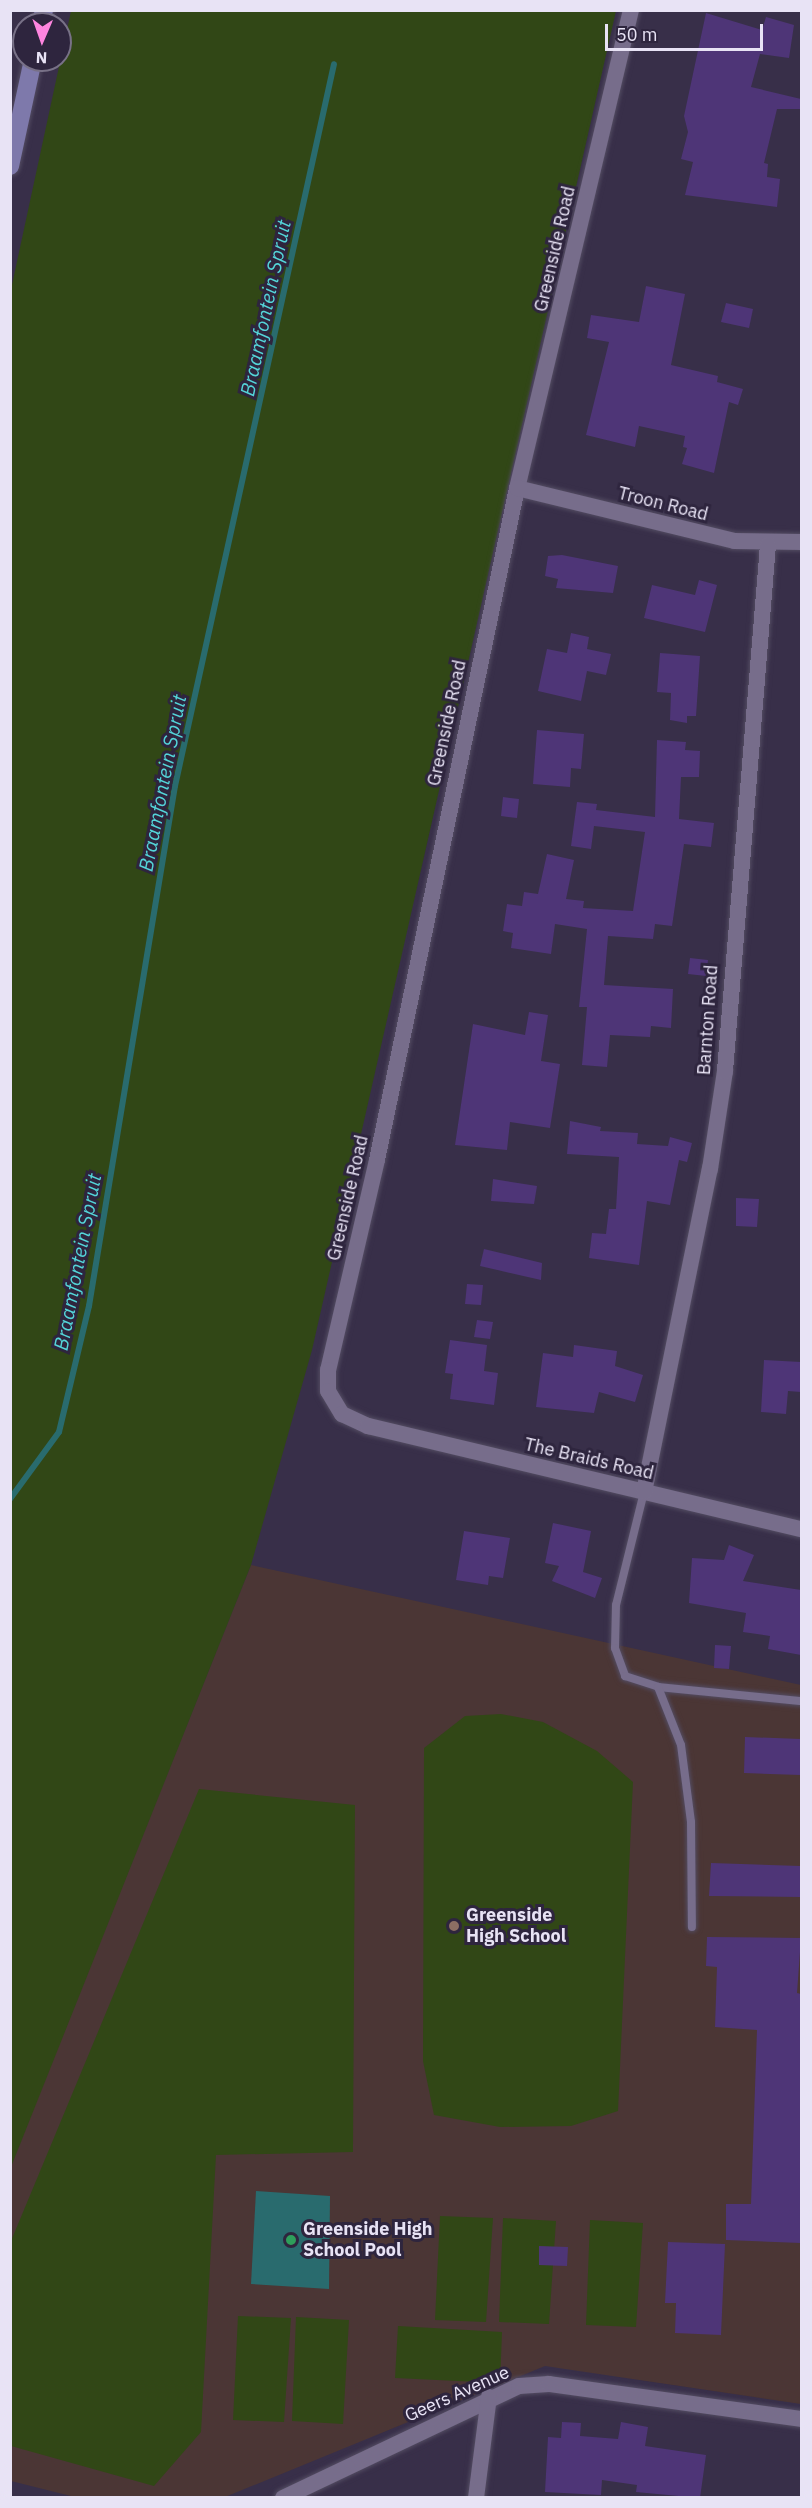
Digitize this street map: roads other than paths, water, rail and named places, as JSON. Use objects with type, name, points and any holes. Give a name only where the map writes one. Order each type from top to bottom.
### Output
[{"type":"street","name":"Greenside Road","points":[[369,1426],[351,1420],[334,1404],[328,1370],[377,1160],[517,488],[631,10]]},
{"type":"street","points":[[10,166],[30,72]]},
{"type":"street","name":"Troon Road","points":[[517,488],[686,530],[768,545],[801,542]]},
{"type":"street","name":"Barnton Road","points":[[644,1492],[710,1169],[725,1071],[768,545]]},
{"type":"street","name":"The Braids Road","points":[[369,1426],[801,1529]]},
{"type":"street","name":"Geers Avenue","points":[[283,2498],[489,2397],[519,2386],[549,2384],[801,2419]]},
{"type":"street","points":[[476,2498],[489,2397]]},
{"type":"lane","points":[[644,1492],[616,1605],[615,1648],[625,1676],[658,1687],[801,1701]]},
{"type":"lane","points":[[658,1687],[681,1745],[691,1822],[692,1927]]},
{"type":"waterway","name":"Braamfontein Spruit","points":[[10,1499],[59,1432],[89,1306],[175,786],[334,64]]},
{"type":"place","name":"Greenside High School","points":[[454,1926]]},
{"type":"place","name":"Greenside High School Pool","points":[[291,2240]]}]
